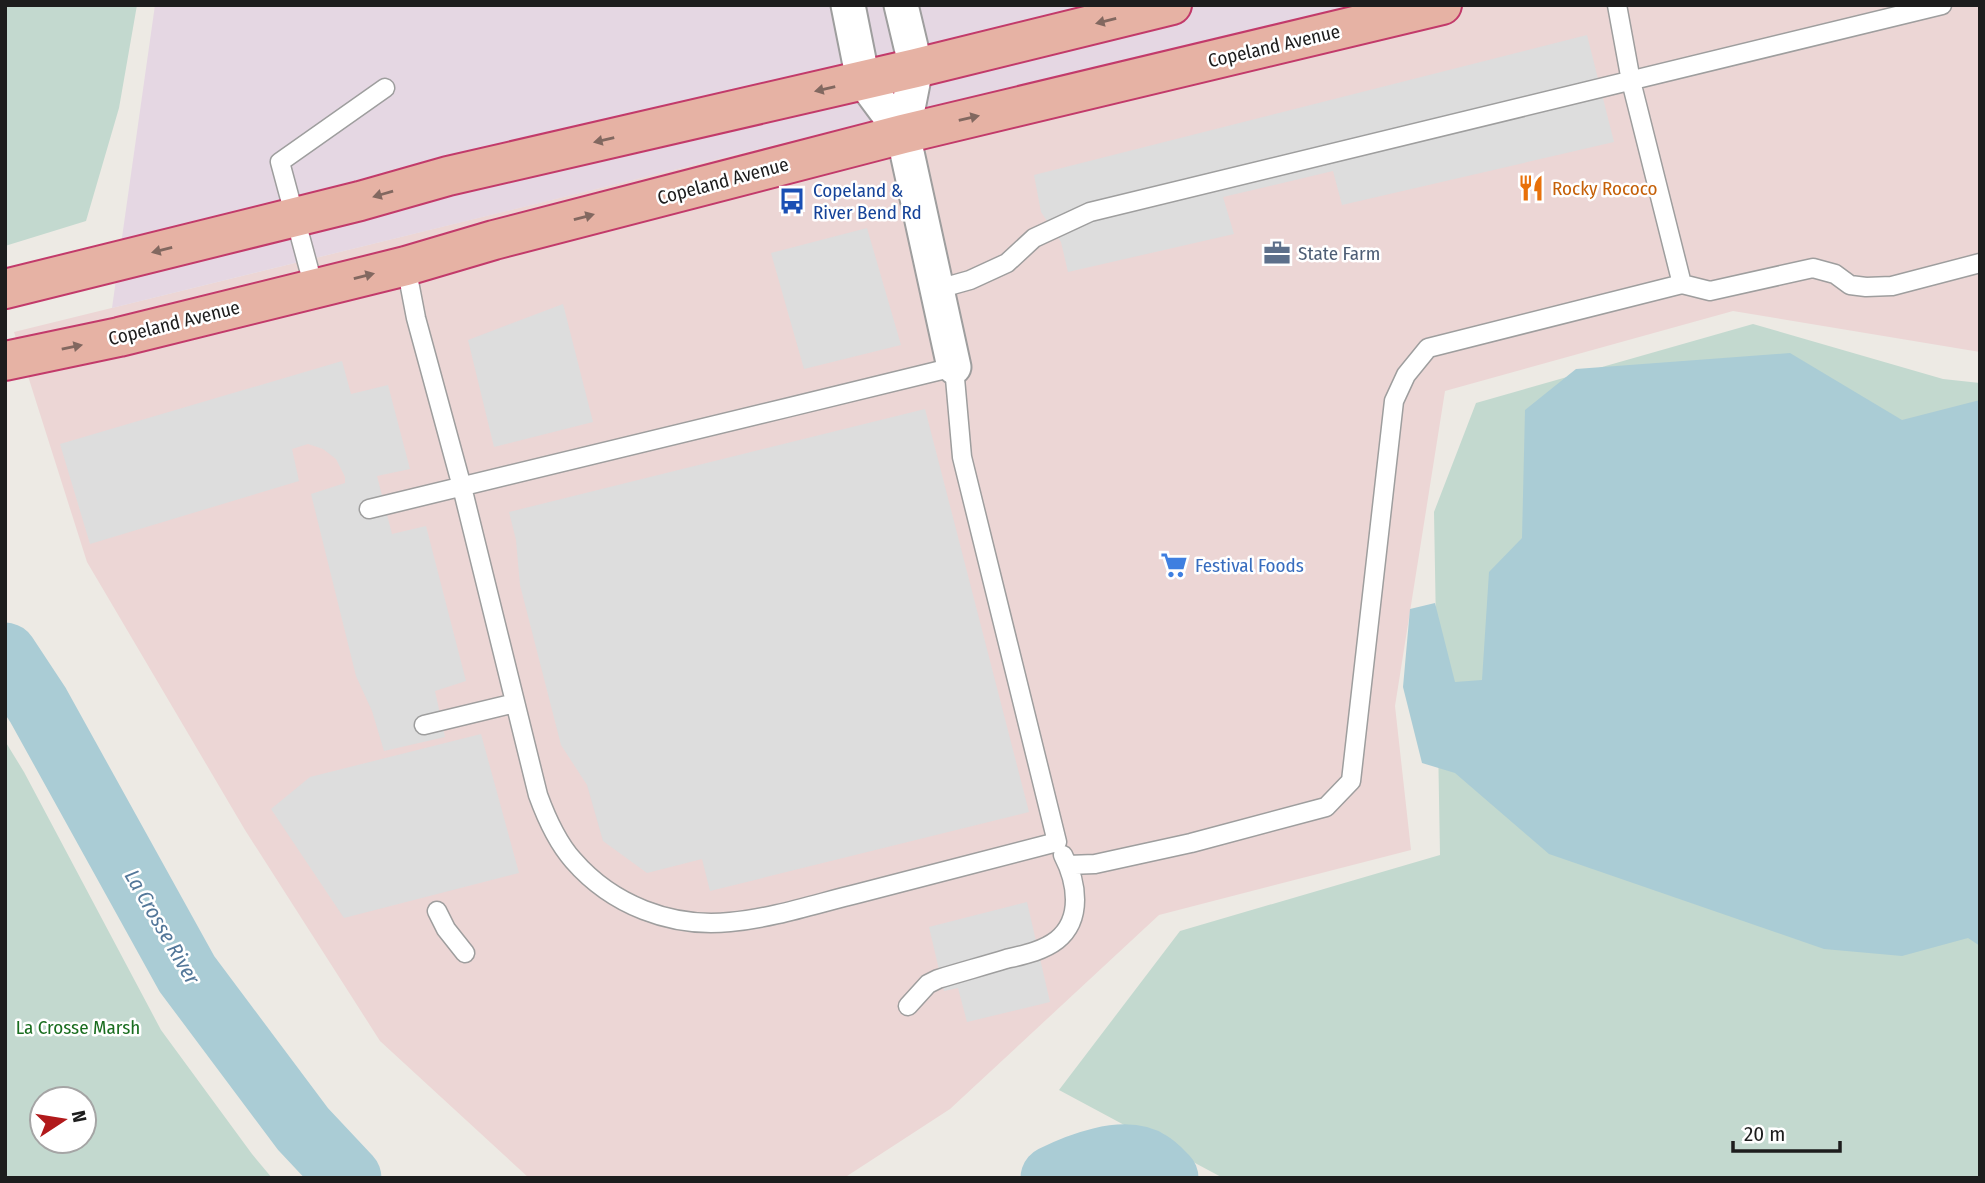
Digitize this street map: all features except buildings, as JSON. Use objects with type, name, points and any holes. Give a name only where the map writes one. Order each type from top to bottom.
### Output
[{"type":"highway","points":[[5,289],[448,176],[916,68],[1172,5]]},
{"type":"highway","name":"Copeland Avenue","points":[[5,361],[120,337],[406,266],[494,240],[903,134],[1442,5]]},
{"type":"street","points":[[848,5],[863,80],[903,134],[954,367]]},
{"type":"street","points":[[901,5],[916,68],[903,134]]},
{"type":"lane","points":[[1617,5],[1631,81],[1682,284]]},
{"type":"lane","points":[[938,289],[970,280],[1007,263],[1034,238],[1090,212],[1942,5]]},
{"type":"lane","points":[[314,288],[280,162],[385,88]]},
{"type":"lane","points":[[1068,865],[1095,863],[1191,843],[1326,807],[1351,781],[1394,401],[1406,375],[1428,348],[1682,284],[1710,291],[1812,268],[1835,274],[1850,285],[1866,288],[1892,285],[1980,263]]},
{"type":"lane","points":[[406,266],[416,318],[462,487],[538,795],[563,846],[573,860],[597,882],[618,898],[640,909],[667,918],[715,923],[751,919],[1057,842]]},
{"type":"lane","points":[[369,509],[954,367],[962,457],[1057,842],[1074,886],[1074,916],[1057,940],[1046,947],[938,979],[928,984],[908,1006]]},
{"type":"lane","points":[[424,725],[515,703]]},
{"type":"lane","points":[[437,911],[446,929],[465,953]]},
{"type":"shaded area","points":[[155,5],[1365,5],[897,115],[112,308]]},
{"type":"shaded area","points":[[1365,5],[1980,5],[1980,352],[1733,311],[1445,391],[1395,706],[1411,850],[1159,915],[950,1109],[844,1178],[529,1178],[380,1041],[245,830],[87,562],[14,332],[897,115]]},
{"type":"shaded area","points":[[1587,35],[1614,142],[1342,205],[1333,171],[1223,197],[1234,234],[1068,272],[1061,242],[1041,212],[1034,175]]},
{"type":"shaded area","points":[[867,228],[901,345],[804,369],[771,253]]},
{"type":"shaded area","points":[[563,304],[593,422],[494,447],[468,340]]},
{"type":"shaded area","points":[[342,361],[351,394],[388,385],[410,469],[377,476],[392,534],[426,526],[466,681],[435,691],[445,737],[384,751],[372,711],[356,676],[311,494],[345,483],[345,477],[336,459],[323,449],[308,444],[292,449],[299,481],[90,544],[60,444]]},
{"type":"shaded area","points":[[925,409],[1029,812],[710,891],[702,859],[647,873],[603,841],[587,785],[561,745],[520,585],[516,540],[509,512]]},
{"type":"shaded area","points":[[481,734],[519,873],[344,918],[271,809],[310,777]]},
{"type":"shaded area","points":[[1027,902],[1050,1002],[967,1022],[958,988],[944,991],[929,927]]},
{"type":"green space","points":[[5,5],[137,5],[119,108],[86,221],[5,246]]},
{"type":"green space","points":[[1753,324],[1943,379],[1980,383],[1980,1178],[1223,1178],[1059,1090],[1180,931],[1440,855],[1434,512],[1476,403]]},
{"type":"green space","name":"La Crosse Marsh","points":[[5,741],[161,1030],[272,1178],[5,1178]]},
{"type":"water","points":[[1790,353],[1902,420],[1980,400],[1980,946],[1968,938],[1902,956],[1824,949],[1549,854],[1455,773],[1422,763],[1403,687],[1410,609],[1435,603],[1455,682],[1482,680],[1489,572],[1522,538],[1525,410],[1576,369]]},
{"type":"waterway","name":"La Crosse River","points":[[5,655],[38,705],[187,974],[303,1129],[349,1178]]},
{"type":"waterway","name":"La Crosse River","points":[[1053,1178],[1101,1160],[1127,1157],[1149,1163],[1166,1178]]},
{"type":"place","name":"Rocky Rococo","points":[[1531,188]]},
{"type":"place","name":"Copeland & River Bend Rd","points":[[792,201]]},
{"type":"place","name":"State Farm","points":[[1277,253]]},
{"type":"place","name":"Festival Foods","points":[[1174,565]]}]
